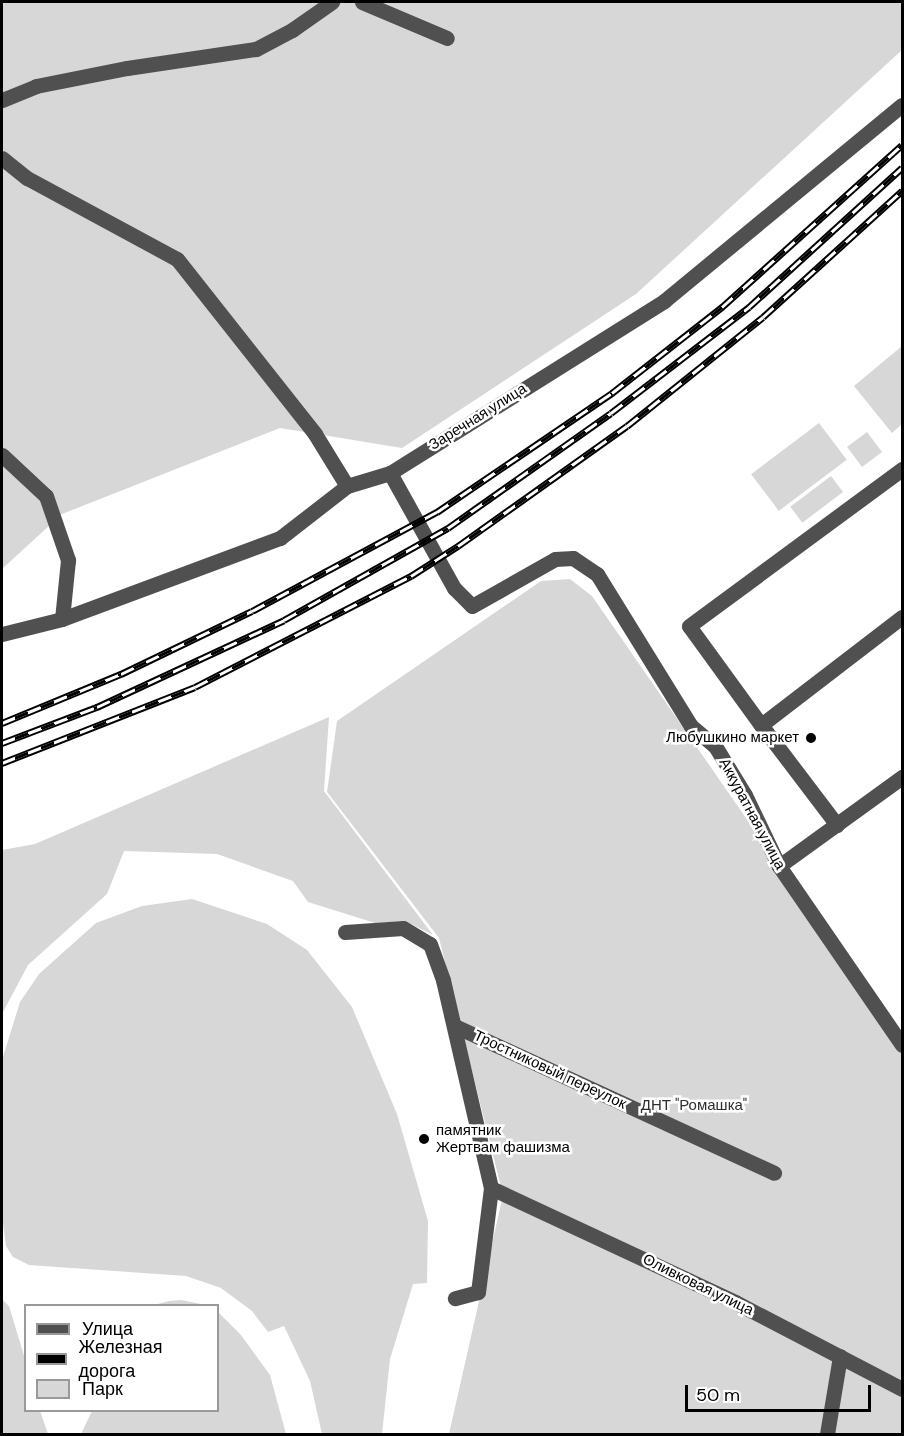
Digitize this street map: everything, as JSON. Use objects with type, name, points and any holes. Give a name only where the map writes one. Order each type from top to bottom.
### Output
[{"type":"street","points":[[2,100],[36,86],[115,70],[256,49],[292,30],[332,2]]},
{"type":"street","points":[[362,2],[447,38]]},
{"type":"street","name":"Заречная улица","points":[[2,634],[62,619],[280,538],[347,486],[390,473],[664,301],[903,105]]},
{"type":"street","points":[[2,158],[27,178],[177,259],[315,434],[347,486]]},
{"type":"street","points":[[2,456],[46,496],[68,560],[62,619]]},
{"type":"street","points":[[837,825],[689,626],[903,469]]},
{"type":"street","name":"Аккуратная улица","points":[[390,473],[454,588],[472,606],[555,559],[573,558],[597,574],[691,726],[721,755],[745,795],[779,866],[903,1044]]},
{"type":"street","points":[[761,725],[903,617]]},
{"type":"street","points":[[779,866],[903,777]]},
{"type":"street","points":[[345,932],[403,927],[430,944],[457,1027],[491,1188],[478,1292],[455,1298]]},
{"type":"street","name":"Тростниковый переулок","points":[[457,1027],[774,1173]]},
{"type":"street","name":"Оливковая улица","points":[[491,1188],[735,1302],[903,1389]]},
{"type":"street","points":[[827,1434],[840,1356]]},
{"type":"green space","points":[[2,2],[902,2],[902,50],[636,294],[402,448],[280,428],[62,514],[2,569]]},
{"type":"green space","points":[[902,346],[902,424],[892,433],[854,386]]},
{"type":"green space","points":[[819,423],[847,460],[779,511],[751,474]]},
{"type":"green space","points":[[867,432],[882,452],[862,467],[847,447]]},
{"type":"green space","points":[[831,476],[843,492],[802,523],[790,507]]},
{"type":"green space","name":"ДНТ \"Ромашка\"","points":[[570,579],[592,596],[902,1043],[902,1434],[449,1434],[503,1195],[439,938],[327,792],[337,721],[541,581]]},
{"type":"green space","points":[[329,717],[324,791],[433,935],[405,921],[375,923],[308,902],[293,881],[217,854],[124,851],[107,894],[28,965],[2,1014],[2,850],[35,844]]},
{"type":"green space","points":[[192,899],[267,924],[307,950],[352,1007],[397,1114],[428,1221],[427,1283],[413,1284],[390,1359],[382,1434],[322,1434],[310,1381],[284,1326],[268,1332],[252,1311],[221,1288],[186,1276],[29,1265],[13,1257],[6,1246],[2,1215],[2,1060],[20,1002],[39,974],[96,923],[142,906]]},
{"type":"green space","points":[[2,1299],[9,1306],[24,1356],[24,1412],[40,1412],[48,1434],[2,1434]]},
{"type":"green space","points":[[181,1300],[201,1304],[158,1304]]},
{"type":"green space","points":[[219,1313],[241,1335],[270,1375],[286,1434],[81,1434],[92,1412],[219,1412]]},
{"type":"railway","points":[[2,723],[121,674],[252,611],[437,512],[612,393],[722,307],[902,145]]},
{"type":"railway","points":[[2,743],[97,707],[284,620],[448,528],[611,413],[749,307],[902,168]]},
{"type":"railway","points":[[2,763],[195,687],[411,576],[458,546],[627,426],[763,317],[902,191]]},
{"type":"place","name":"Любушкино маркет","points":[[811,738]]},
{"type":"place","name":"памятник Жертвам фашизма","points":[[424,1139]]}]
